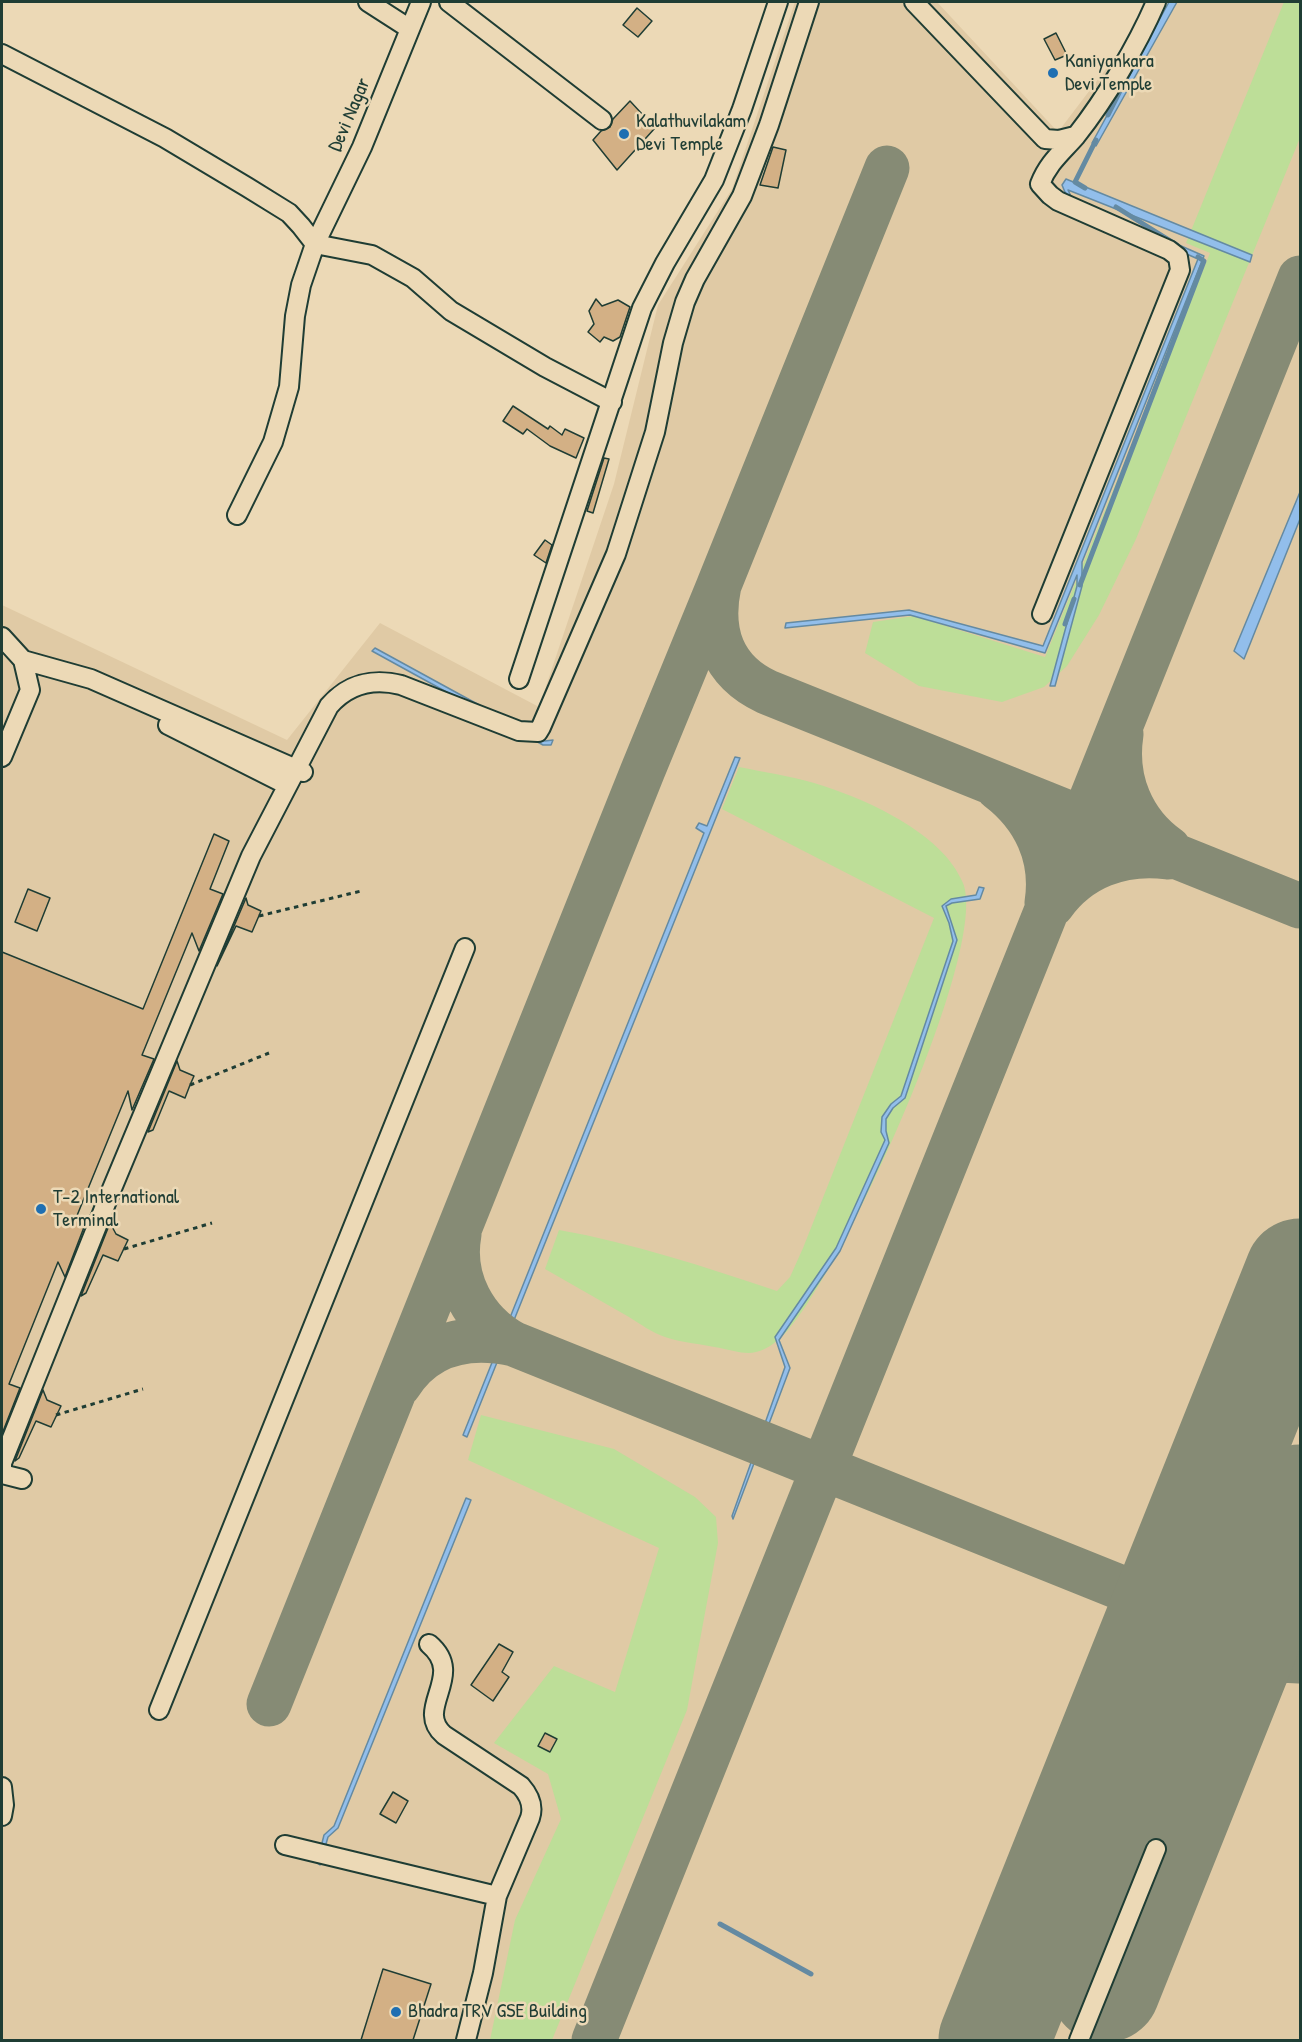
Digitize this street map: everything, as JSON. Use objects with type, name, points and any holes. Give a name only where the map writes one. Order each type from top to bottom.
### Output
[{"type":"street","points":[[368,2],[410,28]]},
{"type":"street","name":"Devi Nagar","points":[[237,515],[273,442],[289,387],[301,285],[315,244],[362,147],[421,2]]},
{"type":"street","points":[[449,2],[602,120]]},
{"type":"street","points":[[519,679],[642,308],[665,263],[714,180],[742,109],[778,2]]},
{"type":"street","points":[[22,1479],[2,1474],[2,1462],[111,1191],[251,856],[299,770],[328,706],[354,686],[371,682],[389,682],[519,731],[538,732],[616,554],[655,432],[685,302],[695,279],[742,196],[769,125],[809,2]]},
{"type":"street","points":[[914,2],[982,76],[1045,139],[1059,140],[1076,136]]},
{"type":"street","points":[[1042,614],[1180,270],[1178,257],[1169,250],[1058,201],[1044,190],[1040,183],[1050,163],[1076,136],[1114,81],[1156,2]]},
{"type":"street","points":[[2,54],[165,138],[247,187],[288,213],[315,244],[372,255],[413,278],[451,311],[545,367],[612,402]]},
{"type":"street","points":[[2,637],[23,660],[30,690],[2,757]]},
{"type":"street","points":[[23,660],[91,679],[299,770]]},
{"type":"street","points":[[100,691],[286,785]]},
{"type":"street","points":[[159,1710],[465,948]]},
{"type":"street","points":[[429,1644],[438,1654],[444,1671],[433,1710],[437,1728],[521,1786],[530,1799],[532,1813],[497,1896],[483,1973],[466,2040]]},
{"type":"street","points":[[2,1787],[4,1805],[2,1816]]},
{"type":"street","points":[[285,1845],[497,1896]]},
{"type":"street","points":[[1079,2040],[1156,1849]]},
{"type":"path","points":[[259,916],[362,891]]},
{"type":"path","points":[[190,1085],[269,1053]]},
{"type":"path","points":[[124,1249],[212,1223]]},
{"type":"path","points":[[57,1415],[143,1389]]},
{"type":"shaded area","points":[[795,2],[937,2],[1058,132],[1147,15],[1141,2],[1300,2],[1300,2040],[2,2040],[2,605],[287,740],[380,623],[539,707],[614,484],[658,305],[732,189]]},
{"type":"green space","points":[[1284,2],[1300,2],[1300,138],[1136,539],[1099,615],[1067,666],[1044,687],[1002,702],[919,686],[865,653],[873,622],[914,616],[1045,657],[1210,253],[1186,243]]},
{"type":"green space","points":[[739,767],[796,778],[834,790],[878,808],[920,833],[953,865],[963,883],[965,919],[954,974],[933,1039],[874,1181],[842,1245],[812,1297],[789,1329],[765,1349],[747,1353],[678,1341],[660,1335],[545,1269],[559,1230],[642,1249],[777,1291],[790,1277],[803,1248],[934,918],[722,809]]},
{"type":"green space","points":[[481,1415],[614,1449],[695,1497],[716,1517],[718,1543],[687,1710],[552,2040],[490,2040],[515,1920],[561,1819],[548,1774],[494,1743],[554,1666],[615,1692],[659,1548],[468,1460]]},
{"type":"water","points":[[1169,2],[1177,2],[1096,146],[1092,143]]},
{"type":"water","points":[[1066,179],[1252,255],[1250,262],[1068,190],[1071,196],[1083,203],[1204,256],[1082,562],[1082,586],[1055,686],[1050,686],[1077,586],[1077,575],[1045,653],[910,615],[785,628],[786,623],[909,610],[1043,646],[1198,259],[1078,206],[1063,189],[1062,185]]},
{"type":"water","points":[[1300,492],[1300,519],[1244,659],[1234,651]]},
{"type":"water","points":[[375,648],[545,741],[553,740],[551,745],[543,745],[372,651]]},
{"type":"water","points":[[735,757],[740,758],[467,1437],[463,1435],[704,833],[696,828],[699,823],[707,826]]},
{"type":"water","points":[[979,887],[984,888],[980,899],[946,906],[957,940],[905,1098],[893,1108],[886,1119],[889,1143],[840,1251],[779,1340],[790,1368],[733,1519],[732,1516],[785,1367],[775,1337],[836,1248],[885,1140],[881,1132],[882,1117],[891,1104],[901,1096],[953,941],[942,906],[951,899],[976,895]]},
{"type":"water","points":[[466,1498],[471,1500],[338,1828],[328,1837],[320,1865],[317,1863],[324,1835],[334,1826]]},
{"type":"building","points":[[637,8],[652,21],[638,37],[623,25]]},
{"type":"building","points":[[1056,33],[1067,55],[1055,60],[1044,39]]},
{"type":"building","name":"Kalathuvilakam Devi Temple","points":[[630,101],[655,128],[617,170],[593,140],[601,131],[610,127],[613,119]]},
{"type":"building","points":[[773,147],[786,150],[778,188],[760,185]]},
{"type":"building","points":[[596,299],[602,306],[618,300],[630,307],[620,337],[613,341],[604,337],[600,342],[588,332],[594,324],[589,311]]},
{"type":"building","points":[[513,406],[548,429],[550,426],[562,435],[565,429],[584,438],[576,458],[550,446],[527,429],[523,434],[503,421]]},
{"type":"building","points":[[604,458],[609,459],[593,513],[587,511]]},
{"type":"building","points":[[545,540],[552,545],[546,563],[534,555]]},
{"type":"building","name":"T-2 International Terminal","points":[[214,834],[229,841],[210,889],[223,894],[199,951],[192,933],[142,1055],[154,1059],[132,1110],[128,1091],[76,1218],[86,1222],[65,1277],[58,1262],[9,1384],[20,1388],[2,1434],[2,952],[143,1009]]},
{"type":"building","points":[[28,889],[50,898],[37,931],[15,922]]},
{"type":"building","points":[[246,898],[248,905],[261,911],[252,932],[236,926],[217,966]]},
{"type":"building","points":[[177,1061],[180,1070],[194,1076],[185,1098],[169,1091],[153,1130],[148,1132]]},
{"type":"building","points":[[110,1223],[116,1234],[128,1240],[118,1261],[103,1255],[86,1293],[81,1296]]},
{"type":"building","points":[[43,1390],[47,1400],[61,1406],[51,1427],[36,1421],[19,1458],[15,1461]]},
{"type":"building","points":[[499,1644],[513,1652],[502,1672],[509,1677],[493,1701],[471,1685]]},
{"type":"building","points":[[545,1733],[557,1739],[550,1752],[538,1746]]},
{"type":"building","points":[[393,1792],[408,1801],[396,1823],[380,1814]]},
{"type":"building","name":"Bhadra TRV GSE Building","points":[[383,1969],[431,1984],[413,2040],[361,2040]]},
{"type":"waterway","points":[[1108,115],[1132,67]]},
{"type":"waterway","points":[[1085,188],[1075,182],[1096,140]]},
{"type":"waterway","points":[[1116,207],[1177,245]]},
{"type":"waterway","points":[[1080,585],[1204,261],[1198,257]]},
{"type":"waterway","points":[[1065,624],[1074,599]]},
{"type":"waterway","points":[[720,1924],[811,1974]]},
{"type":"taxiway","points":[[887,168],[719,585],[716,619],[722,648],[729,661],[739,673],[767,692],[1300,906]]},
{"type":"taxiway","points":[[594,2040],[1300,278]]},
{"type":"taxiway","points":[[269,1704],[719,585]]},
{"type":"taxiway","points":[[1121,734],[1120,768],[1128,799],[1145,827],[1169,849]]},
{"type":"taxiway","points":[[998,788],[1022,811],[1039,839],[1048,870],[1047,903]]},
{"type":"taxiway","points":[[1052,905],[1075,881],[1103,864],[1134,857],[1168,857]]},
{"type":"taxiway","points":[[459,1234],[457,1251],[459,1267],[468,1298],[487,1324],[514,1344],[1154,1601]]},
{"type":"taxiway","points":[[399,1385],[421,1359],[449,1345],[480,1340],[514,1344],[508,1341]]},
{"type":"taxiway","points":[[1156,1849],[1205,1725],[1212,1702],[1213,1686],[1211,1671],[1199,1643],[1179,1620],[1154,1601],[1169,1603],[1203,1600],[1237,1588],[1251,1579],[1272,1555],[1300,1487]]},
{"type":"taxiway","points":[[1281,1542],[1273,1572],[1273,1600],[1282,1627],[1300,1653]]},
{"type":"taxiway","points":[[1210,1721],[1224,1692],[1243,1673],[1267,1662],[1300,1661]]},
{"type":"runway","points":[[994,2040],[1300,1274]]},
{"type":"runway","points":[[1105,1987],[1300,1500]]},
{"type":"place","name":"Kaniyankara Devi Temple","points":[[1053,73]]},
{"type":"place","name":"Kalathuvilakam Devi Temple","points":[[624,134]]},
{"type":"place","name":"T-2 International Terminal","points":[[41,1209]]},
{"type":"place","name":"Bhadra TRV GSE Building","points":[[396,2012]]}]
